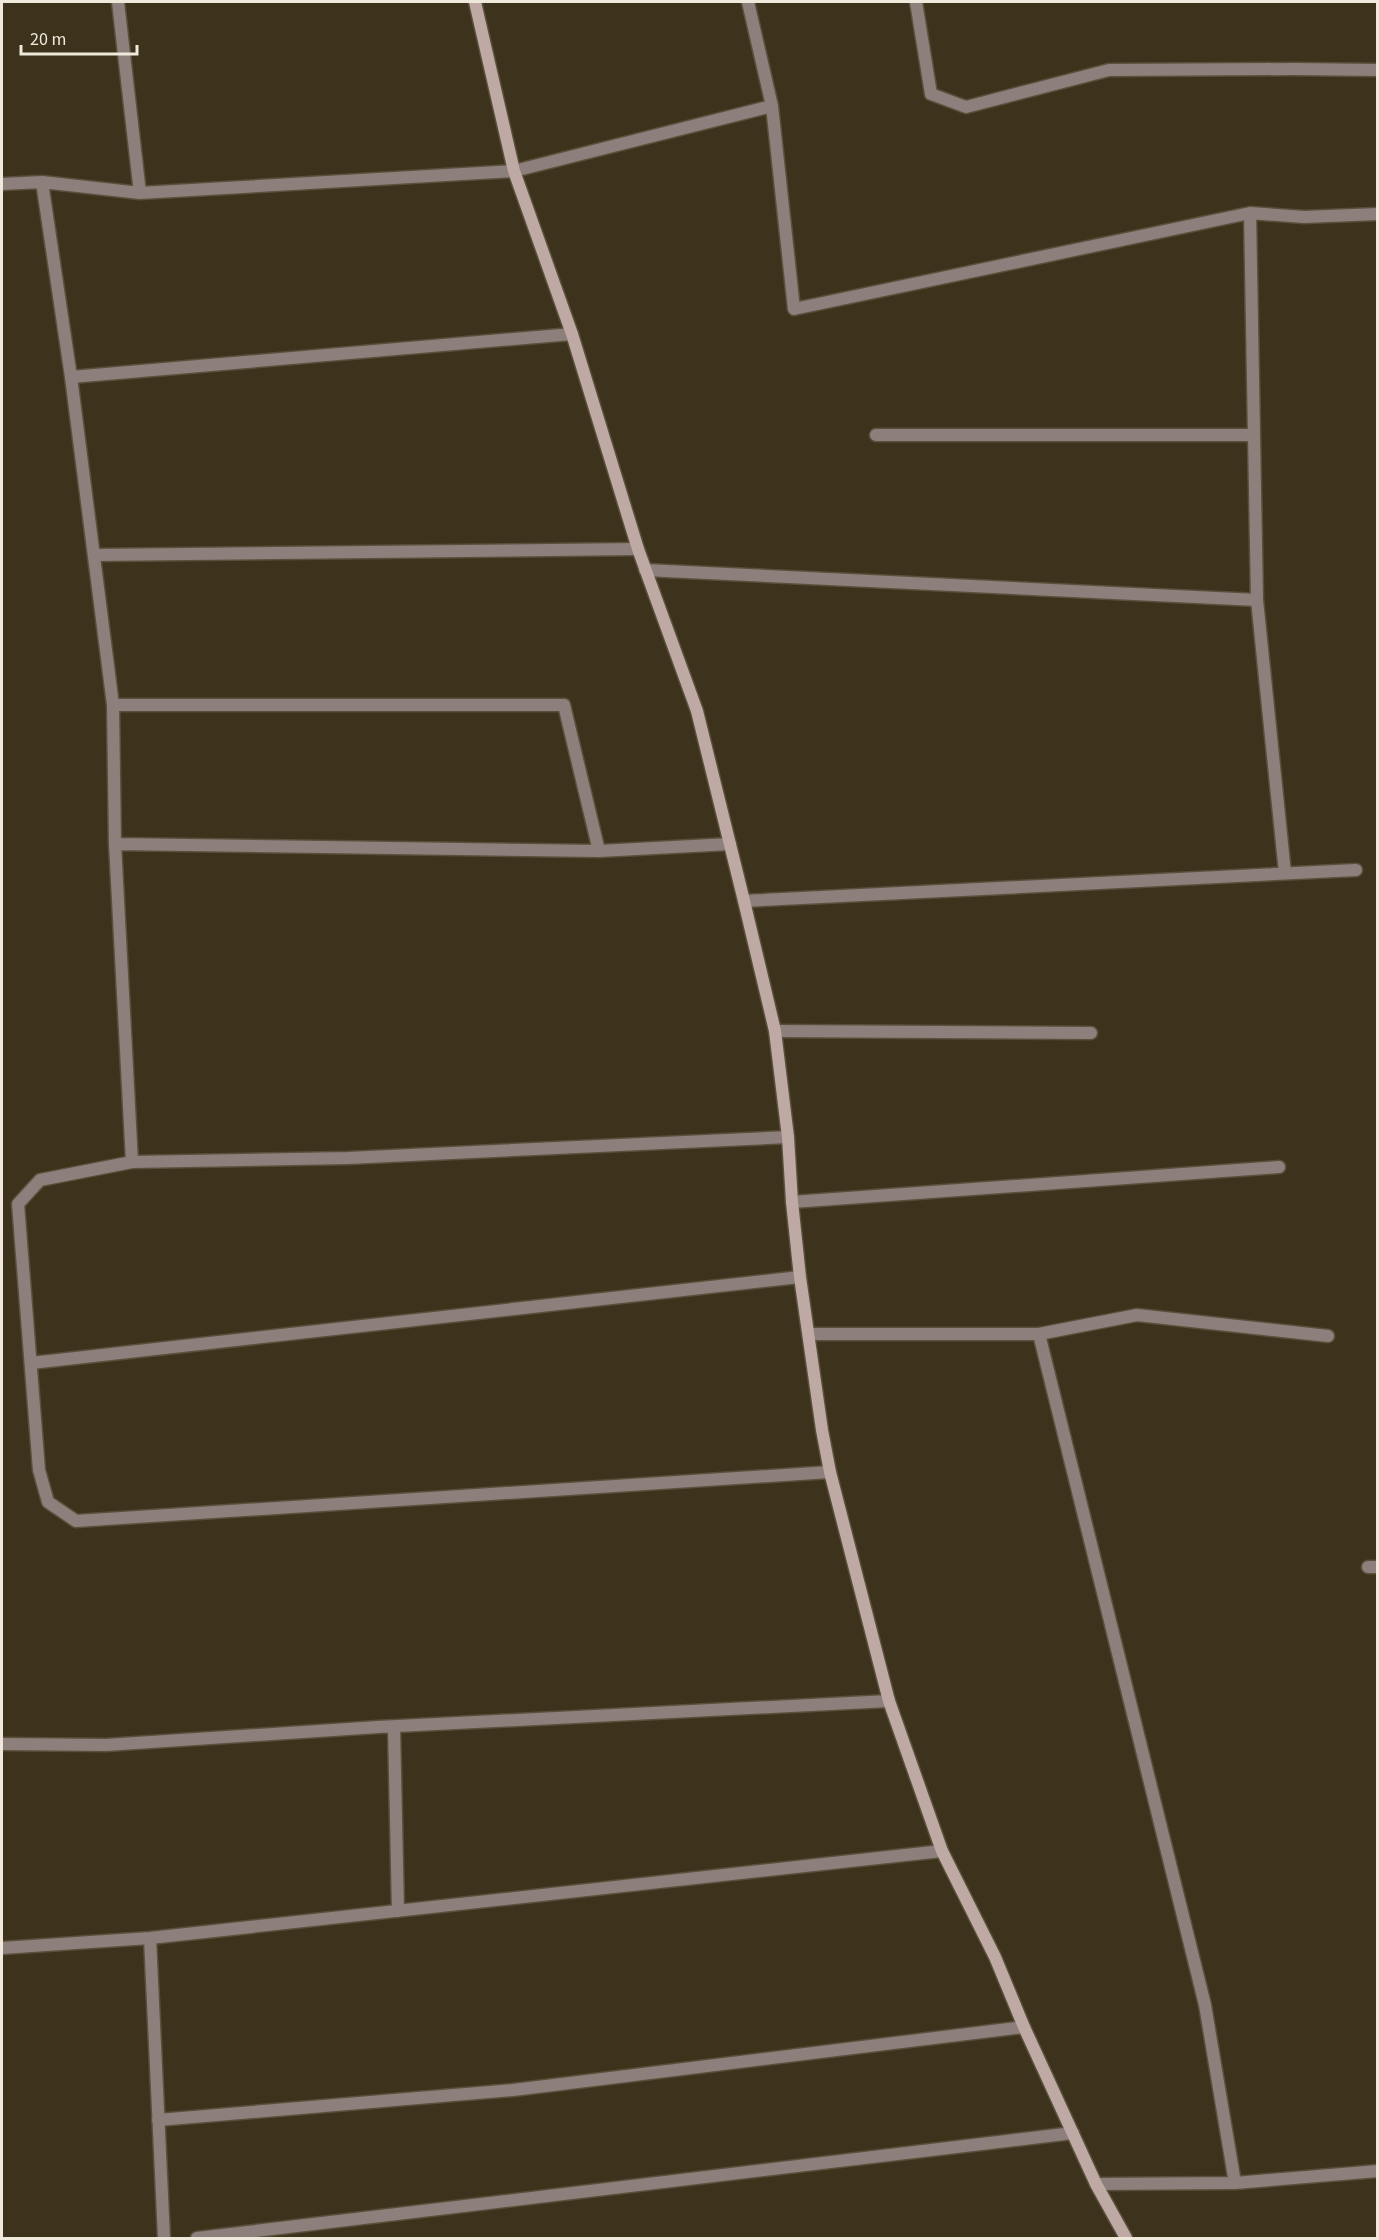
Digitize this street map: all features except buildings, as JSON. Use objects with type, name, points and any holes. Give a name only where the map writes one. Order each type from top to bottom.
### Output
[{"type":"street","points":[[118,2],[140,193]]},
{"type":"street","points":[[475,2],[514,171],[572,334],[645,570],[697,711],[744,902],[775,1031],[788,1137],[800,1277],[822,1430],[830,1472],[889,1701],[942,1851],[995,1957],[1024,2027],[1096,2184],[1126,2238]]},
{"type":"street","points":[[748,2],[772,106],[794,309],[1250,213],[1304,217],[1377,214]]},
{"type":"street","points":[[916,2],[930,94],[966,107],[1109,70],[1377,70]]},
{"type":"street","points":[[2,184],[42,182],[140,193],[514,171],[772,106]]},
{"type":"street","points":[[42,182],[113,705],[115,844],[132,1162]]},
{"type":"street","points":[[1250,213],[1257,600],[1285,873]]},
{"type":"street","points":[[70,377],[572,334]]},
{"type":"street","points":[[876,435],[1254,435]]},
{"type":"street","points":[[94,555],[638,549]]},
{"type":"street","points":[[645,570],[1257,600]]},
{"type":"street","points":[[113,705],[564,705],[599,851]]},
{"type":"street","points":[[115,844],[599,851],[729,844]]},
{"type":"street","points":[[744,902],[1356,870]]},
{"type":"street","points":[[775,1031],[1091,1033]]},
{"type":"street","points":[[788,1137],[348,1158],[132,1162],[40,1180],[18,1204],[39,1470],[48,1502],[76,1521],[830,1472]]},
{"type":"street","points":[[792,1202],[1279,1167]]},
{"type":"street","points":[[31,1363],[800,1277]]},
{"type":"street","points":[[808,1334],[1039,1334],[1137,1315],[1328,1336]]},
{"type":"street","points":[[1039,1334],[1205,2005],[1235,2183]]},
{"type":"street","points":[[2,1744],[106,1744],[889,1701]]},
{"type":"street","points":[[394,1727],[398,1911]]},
{"type":"street","points":[[2,1948],[150,1938],[942,1851]]},
{"type":"street","points":[[150,1938],[164,2238]]},
{"type":"street","points":[[158,2120],[513,2090],[1024,2027]]},
{"type":"street","points":[[198,2238],[1073,2133]]},
{"type":"street","points":[[1096,2184],[1235,2183],[1377,2171]]}]
